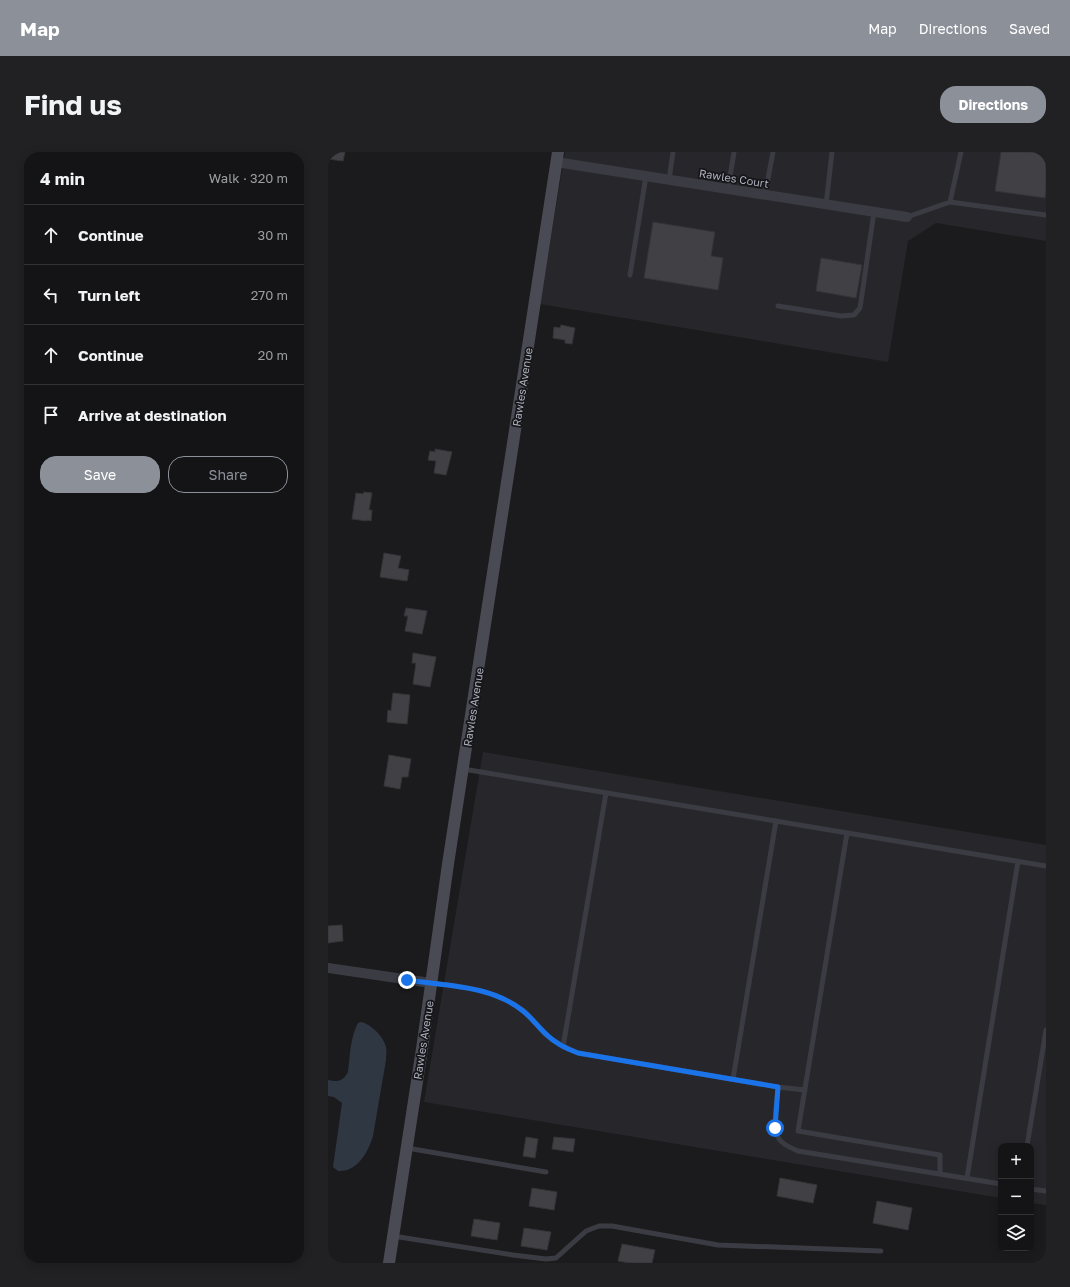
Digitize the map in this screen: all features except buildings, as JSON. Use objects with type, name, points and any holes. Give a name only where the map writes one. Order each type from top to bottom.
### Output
[{"type":"street","name":"Rawles Court","points":[[557,157],[669,180],[907,217]]},
{"type":"street","name":"Rawles Avenue","points":[[388,1263],[432,984],[463,769],[557,157]]},
{"type":"street","points":[[328,968],[432,984]]},
{"type":"lane","points":[[669,180],[673,152]]},
{"type":"lane","points":[[728,189],[734,152]]},
{"type":"lane","points":[[765,195],[773,152]]},
{"type":"lane","points":[[826,205],[832,152]]},
{"type":"lane","points":[[950,202],[961,152]]},
{"type":"lane","points":[[630,276],[646,176]]},
{"type":"lane","points":[[907,217],[950,202],[1046,215]]},
{"type":"lane","points":[[778,306],[841,316],[854,315],[860,308],[874,212]]},
{"type":"lane","points":[[463,769],[1046,866]]},
{"type":"lane","points":[[564,1047],[606,793]]},
{"type":"lane","points":[[733,1080],[776,821]]},
{"type":"lane","points":[[848,833],[798,1131],[940,1155],[940,1174]]},
{"type":"lane","points":[[967,1178],[1018,861]]},
{"type":"lane","points":[[432,984],[484,991],[504,998],[524,1011],[547,1036],[564,1047],[578,1053],[733,1080],[805,1090]]},
{"type":"lane","points":[[1027,1143],[1046,1030]]},
{"type":"lane","points":[[778,1087],[775,1128],[779,1139],[786,1146],[798,1150],[998,1183]]},
{"type":"lane","points":[[406,1147],[546,1172]]},
{"type":"lane","points":[[1034,1189],[1046,1191]]},
{"type":"lane","points":[[392,1236],[546,1259],[556,1258],[586,1231],[599,1226],[612,1226],[718,1245],[881,1251]]},
{"type":"shaded area","points":[[565,152],[1046,152],[1046,241],[936,223],[908,241],[888,362],[540,304]]},
{"type":"shaded area","points":[[483,752],[1046,845],[1046,1205],[1034,1203],[1034,1143],[998,1143],[998,1198],[424,1102]]},
{"type":"water","points":[[361,1022],[373,1028],[383,1039],[386,1049],[386,1060],[373,1136],[368,1148],[357,1165],[338,1171],[333,1167],[342,1103],[334,1097],[328,1096],[328,1080],[340,1080],[344,1078],[348,1072],[353,1035],[358,1023]]},
{"type":"route","points":[[407,980],[484,991],[504,998],[524,1011],[547,1036],[564,1047],[578,1053],[778,1087],[775,1128]]}]
